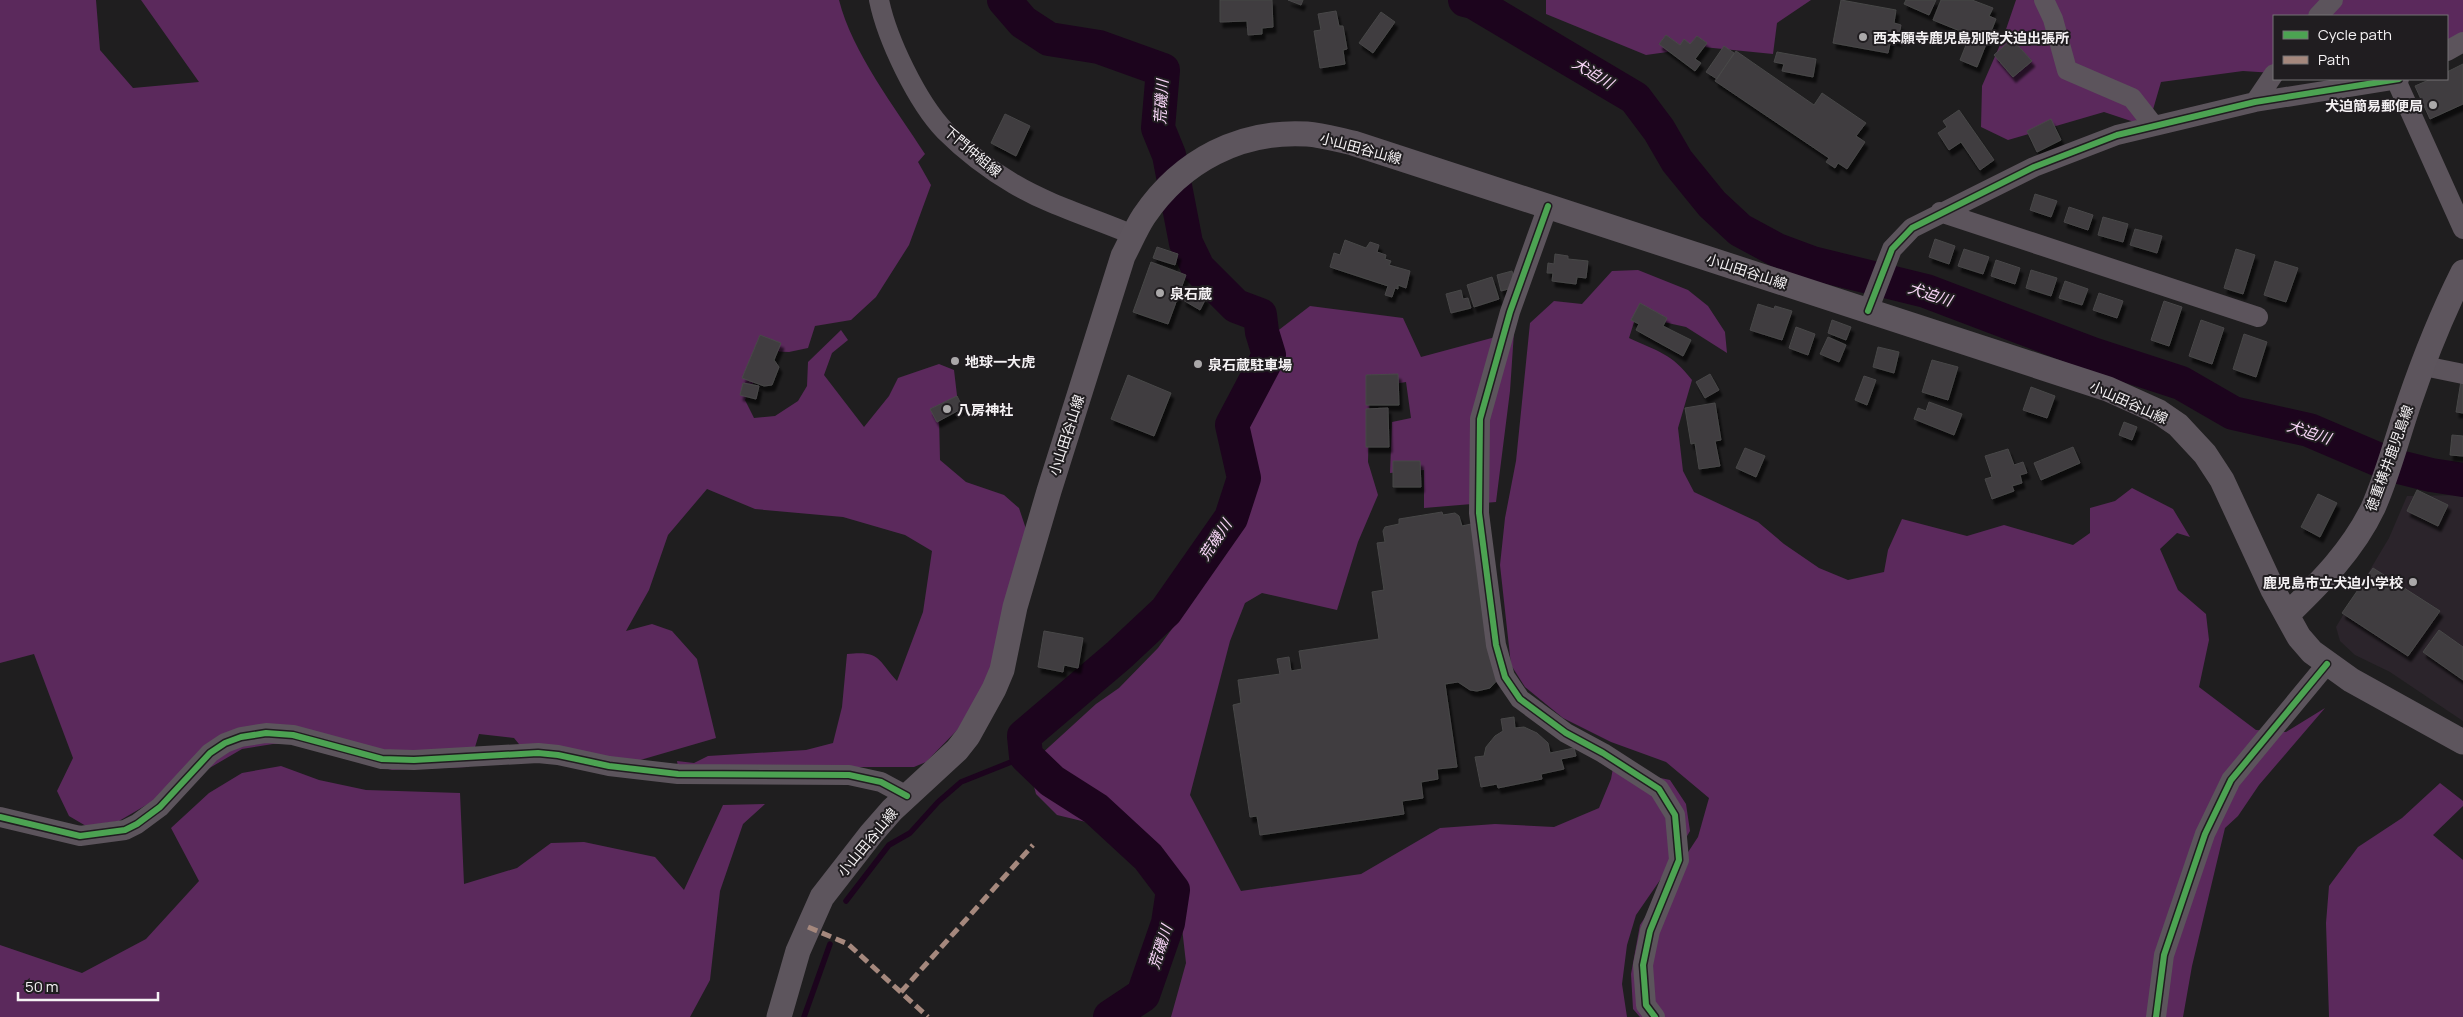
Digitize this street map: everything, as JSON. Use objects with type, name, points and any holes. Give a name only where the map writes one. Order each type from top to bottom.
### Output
[{"type":"main road","name":"小山田谷山線","points":[[779,1017],[798,950],[822,897],[871,834],[906,796],[957,750],[968,736],[994,689],[1002,670],[1015,607],[1049,491],[1123,256],[1133,235],[1158,198],[1173,181],[1215,151],[1240,141],[1286,134],[1309,134],[1353,143],[2108,390],[2159,412],[2178,425],[2205,454],[2222,480],[2273,590],[2288,614]]},
{"type":"main road","name":"徳重横井鹿児島線","points":[[2288,614],[2330,574],[2373,509],[2445,308],[2463,272]]},
{"type":"main road","points":[[2288,614],[2299,637],[2327,664],[2463,742]]},
{"type":"street","name":"下門仲組線","points":[[879,0],[896,51],[918,93],[945,130],[982,163],[1015,185],[1133,235]]},
{"type":"street","points":[[2044,0],[2053,19],[2067,70],[2132,98],[2154,126]]},
{"type":"street","points":[[2319,15],[2333,0]]},
{"type":"street","points":[[2448,50],[2463,42]]},
{"type":"street","points":[[2255,102],[2273,75]]},
{"type":"street","points":[[1868,311],[1892,249],[1912,228],[1940,212],[2034,167],[2117,134],[2255,102],[2392,80]]},
{"type":"street","points":[[2398,80],[2463,230]]},
{"type":"street","points":[[1548,206],[1510,312],[1480,419],[1479,513],[1494,636],[1505,677],[1520,699],[1566,733],[1603,753],[1659,788],[1675,815],[1679,860],[1650,931],[1643,965],[1646,1005],[1655,1017]]},
{"type":"street","points":[[1940,212],[2258,317]]},
{"type":"street","points":[[2424,366],[2463,374]]},
{"type":"street","points":[[2156,1017],[2164,955],[2205,834],[2231,780],[2327,664]]},
{"type":"street","points":[[0,817],[80,836],[124,830],[137,824],[160,806],[210,753],[224,743],[241,737],[266,733],[294,735],[382,759],[414,760],[538,753],[558,755],[609,766],[678,774],[849,775],[881,782],[906,796]]},
{"type":"shaded area","points":[[0,0],[96,0],[100,50],[133,88],[199,82],[141,0],[839,0],[845,20],[864,60],[925,154],[918,162],[931,185],[909,245],[876,297],[851,320],[815,326],[808,348],[789,352],[768,351],[745,400],[754,418],[775,416],[798,401],[807,386],[808,362],[841,330],[848,340],[832,353],[824,375],[864,427],[889,396],[898,378],[939,364],[954,370],[958,404],[939,417],[940,460],[966,482],[1004,495],[1019,508],[1026,529],[990,676],[966,721],[926,762],[914,767],[678,767],[677,761],[694,763],[708,756],[806,750],[833,743],[842,707],[847,654],[872,655],[882,662],[897,681],[923,612],[932,551],[905,535],[843,517],[755,509],[707,489],[668,535],[649,590],[626,631],[652,624],[672,631],[697,659],[716,738],[630,763],[532,760],[514,738],[479,734],[469,767],[392,770],[291,744],[273,744],[242,749],[119,821],[86,826],[69,816],[57,791],[73,758],[34,654],[0,663]]},
{"type":"shaded area","points":[[1546,0],[1811,0],[1777,23],[1773,54],[1703,47],[1646,55],[1546,14]]},
{"type":"shaded area","points":[[2016,0],[2463,0],[2463,52],[2448,57],[2448,15],[2273,15],[2273,73],[2243,71],[2161,82],[2152,113],[2134,122],[2104,112],[2008,140],[1981,127],[1982,86],[2003,38]]},
{"type":"shaded area","points":[[1638,270],[1688,290],[1708,306],[1725,332],[1727,353],[1686,327],[1636,316],[1629,338],[1657,350],[1671,359],[1692,380],[1678,428],[1683,471],[1694,492],[1758,522],[1784,544],[1819,568],[1848,580],[1884,572],[1888,550],[1902,519],[1967,536],[2004,525],[2073,545],[2090,533],[2090,508],[2115,501],[2132,488],[2173,509],[2190,537],[2177,533],[2160,549],[2178,590],[2206,614],[2209,640],[2199,687],[2256,730],[2286,732],[2325,708],[2259,785],[2238,816],[2225,828],[2192,966],[2183,1017],[1640,1017],[1633,1009],[1631,974],[1640,925],[1698,837],[1709,798],[1666,762],[1611,742],[1563,718],[1525,687],[1511,665],[1500,565],[1505,518],[1516,461],[1530,323],[1554,301],[1582,304],[1612,271]]},
{"type":"shaded area","points":[[1310,306],[1403,318],[1421,357],[1514,332],[1510,391],[1496,502],[1424,508],[1424,470],[1390,473],[1392,422],[1411,418],[1406,382],[1370,388],[1368,462],[1378,495],[1358,542],[1337,610],[1262,593],[1245,603],[1230,641],[1190,795],[1241,891],[1361,874],[1440,828],[1495,824],[1554,827],[1599,808],[1611,779],[1613,768],[1670,780],[1686,804],[1690,831],[1667,870],[1636,915],[1627,945],[1622,984],[1627,1017],[1171,1017],[1186,963],[1181,919],[1159,883],[1131,846],[1111,828],[1057,815],[1036,794],[1032,779],[1038,757],[1096,704],[1119,688],[1158,648],[1188,607],[1218,536],[1238,470],[1247,388],[1267,339]]},
{"type":"shaded area","name":"鹿児島市立犬迫小学校","points":[[2463,495],[2463,721],[2390,672],[2355,655],[2340,641],[2336,627],[2389,538],[2407,496]]},
{"type":"shaded area","points":[[281,766],[319,780],[366,790],[460,793],[464,884],[517,868],[551,843],[584,842],[655,857],[684,890],[723,805],[765,804],[743,824],[720,891],[710,980],[690,1017],[0,1017],[0,945],[82,973],[146,939],[199,881],[171,828],[209,793],[242,773]]},
{"type":"shaded area","points":[[2440,783],[2463,801],[2463,806],[2433,835],[2463,860],[2463,1017],[2329,1017],[2326,923],[2329,886],[2358,847],[2402,818]]},
{"type":"building","points":[[1220,0],[1272,0],[1273,27],[1262,28],[1262,34],[1248,35],[1247,21],[1220,22]]},
{"type":"building","points":[[1288,0],[1303,0],[1301,5]]},
{"type":"building","points":[[1841,0],[1896,10],[1894,23],[1901,25],[1898,41],[1891,39],[1888,53],[1833,43]]},
{"type":"building","points":[[1906,0],[1936,0],[1929,15],[1904,4]]},
{"type":"building","points":[[1941,0],[1972,0],[1993,8],[1989,16],[1996,19],[1977,67],[1960,60],[1970,35],[1933,20]]},
{"type":"building","points":[[1336,11],[1339,26],[1343,26],[1347,49],[1343,50],[1345,64],[1320,68],[1314,31],[1321,30],[1318,14]]},
{"type":"building","points":[[1381,12],[1395,22],[1373,53],[1359,43]]},
{"type":"building","points":[[1666,35],[1680,45],[1684,39],[1690,44],[1697,36],[1707,43],[1695,59],[1701,63],[1695,71],[1659,44]]},
{"type":"building","points":[[2012,39],[2032,61],[2013,77],[1994,55]]},
{"type":"building","points":[[1724,46],[1734,53],[1717,79],[1706,72]]},
{"type":"building","points":[[1736,51],[1814,105],[1822,93],[1866,123],[1856,136],[1865,142],[1847,169],[1838,163],[1835,168],[1826,162],[1829,158],[1715,81]]},
{"type":"building","points":[[1777,52],[1816,59],[1813,77],[1782,71],[1784,64],[1774,62]]},
{"type":"building","points":[[2463,64],[2463,104],[2430,119],[2415,86],[2429,80],[2448,80],[2448,72]]},
{"type":"building","points":[[1959,110],[1994,160],[1980,170],[1961,142],[1949,150],[1938,133],[1947,127],[1943,121]]},
{"type":"building","points":[[1005,114],[1030,126],[1016,156],[991,143]]},
{"type":"building","points":[[2051,119],[2061,140],[2037,152],[2027,131]]},
{"type":"building","points":[[2035,194],[2057,201],[2051,217],[2030,210]]},
{"type":"building","points":[[2069,207],[2093,215],[2088,230],[2064,222]]},
{"type":"building","points":[[2103,217],[2128,224],[2123,242],[2098,235]]},
{"type":"building","points":[[2135,229],[2162,236],[2157,253],[2130,245]]},
{"type":"building","points":[[1935,239],[1955,246],[1949,264],[1929,257]]},
{"type":"building","points":[[1345,240],[1366,248],[1370,242],[1379,245],[1377,252],[1386,255],[1385,259],[1391,261],[1389,265],[1410,271],[1406,288],[1398,285],[1398,289],[1395,288],[1392,297],[1385,295],[1388,286],[1330,267],[1334,253],[1340,255]]},
{"type":"building","points":[[1157,247],[1178,254],[1175,265],[1153,258]]},
{"type":"building","points":[[1964,249],[1989,257],[1983,274],[1958,266]]},
{"type":"building","points":[[2236,249],[2255,255],[2243,294],[2224,288]]},
{"type":"building","points":[[1555,254],[1568,256],[1568,259],[1588,261],[1586,278],[1577,277],[1576,284],[1552,281],[1553,273],[1547,273],[1548,263],[1554,264]]},
{"type":"building","points":[[1996,260],[2020,268],[2015,284],[1991,276]]},
{"type":"building","points":[[2275,261],[2298,268],[2286,302],[2264,295]]},
{"type":"building","name":"泉石蔵","points":[[1151,262],[1186,275],[1168,324],[1133,312]]},
{"type":"building","points":[[2031,270],[2057,278],[2051,296],[2026,288]]},
{"type":"building","points":[[1512,271],[1516,287],[1501,291],[1497,275]]},
{"type":"building","points":[[1492,277],[1499,299],[1474,307],[1467,285]]},
{"type":"building","points":[[2065,281],[2088,289],[2082,305],[2059,298]]},
{"type":"building","points":[[1189,288],[1206,298],[1200,310],[1183,300]]},
{"type":"building","points":[[1461,290],[1463,299],[1468,298],[1471,308],[1451,313],[1446,294]]},
{"type":"building","points":[[2099,293],[2123,301],[2117,318],[2093,310]]},
{"type":"building","points":[[2164,301],[2182,307],[2169,346],[2151,340]]},
{"type":"building","points":[[1640,303],[1667,318],[1663,326],[1691,340],[1683,356],[1636,330],[1639,324],[1631,320]]},
{"type":"building","points":[[1758,304],[1774,309],[1775,306],[1792,311],[1782,340],[1750,330]]},
{"type":"building","points":[[1832,320],[1851,327],[1846,340],[1828,333]]},
{"type":"building","points":[[2201,320],[2224,328],[2212,364],[2189,356]]},
{"type":"building","points":[[1796,327],[1815,334],[1808,355],[1789,348]]},
{"type":"building","points":[[2244,334],[2267,342],[2256,377],[2233,369]]},
{"type":"building","points":[[760,335],[781,343],[774,360],[779,367],[772,385],[764,386],[742,378]]},
{"type":"building","points":[[1828,337],[1846,345],[1839,362],[1820,354]]},
{"type":"building","points":[[1878,347],[1899,352],[1894,373],[1873,367]]},
{"type":"building","points":[[1932,360],[1958,367],[1948,400],[1922,392]]},
{"type":"building","points":[[1398,374],[1399,405],[1366,405],[1366,375]]},
{"type":"building","points":[[1710,374],[1719,390],[1705,398],[1696,382]]},
{"type":"building","points":[[1128,375],[1171,393],[1154,436],[1111,419]]},
{"type":"building","points":[[1864,376],[1876,380],[1867,405],[1855,400]]},
{"type":"building","points":[[2461,381],[2463,382],[2463,413],[2456,412]]},
{"type":"building","points":[[743,383],[759,386],[756,399],[740,395]]},
{"type":"building","points":[[2031,387],[2055,396],[2047,418],[2023,410]]},
{"type":"building","name":"八房神社","points":[[957,396],[963,408],[937,422],[930,409]]},
{"type":"building","points":[[1929,402],[1962,414],[1954,435],[1914,419],[1918,408],[1926,411]]},
{"type":"building","points":[[1715,403],[1721,440],[1715,441],[1720,466],[1699,469],[1695,443],[1691,444],[1685,408]]},
{"type":"building","points":[[1388,408],[1389,447],[1366,447],[1366,409]]},
{"type":"building","points":[[2124,422],[2137,427],[2132,440],[2119,435]]},
{"type":"building","points":[[2452,435],[2463,436],[2463,456],[2450,455]]},
{"type":"building","points":[[2073,447],[2080,463],[2041,480],[2034,463]]},
{"type":"building","points":[[1745,448],[1765,456],[1756,477],[1736,468]]},
{"type":"building","points":[[2008,449],[2014,465],[2023,462],[2027,473],[2020,475],[2022,483],[2012,486],[2014,491],[1992,499],[1985,479],[1992,477],[1985,456]]},
{"type":"building","points":[[1393,461],[1420,461],[1421,487],[1393,487]]},
{"type":"building","points":[[2417,490],[2448,505],[2438,526],[2407,511]]},
{"type":"building","points":[[2318,494],[2337,503],[2320,537],[2301,527]]},
{"type":"building","points":[[1442,512],[1443,515],[1455,513],[1459,516],[1462,526],[1471,524],[1501,676],[1490,688],[1477,691],[1470,690],[1458,682],[1445,684],[1457,767],[1437,769],[1438,779],[1421,782],[1423,798],[1402,801],[1404,814],[1260,835],[1257,816],[1250,817],[1233,705],[1241,703],[1238,680],[1280,674],[1277,659],[1289,657],[1291,671],[1302,669],[1299,651],[1379,639],[1372,592],[1384,590],[1377,543],[1385,542],[1383,531],[1385,527],[1399,524],[1399,519]]},
{"type":"building","points":[[2373,568],[2440,611],[2408,656],[2342,613]]},
{"type":"building","points":[[2439,630],[2463,647],[2463,680],[2423,652]]},
{"type":"building","points":[[1044,631],[1083,638],[1078,668],[1064,665],[1063,672],[1038,667]]},
{"type":"building","points":[[1514,717],[1515,728],[1524,727],[1537,733],[1548,743],[1550,753],[1574,748],[1576,756],[1561,759],[1564,769],[1541,774],[1542,779],[1498,788],[1497,784],[1481,787],[1475,757],[1484,756],[1486,747],[1495,736],[1503,731],[1501,719]]},
{"type":"waterway","name":"荒磯川","points":[[1004,0],[1023,22],[1049,39],[1099,47],[1163,70],[1158,128],[1169,155],[1186,243],[1198,268],[1236,306],[1260,315],[1262,332],[1269,355],[1232,425],[1244,478],[1231,518],[1166,611],[1119,655],[1024,736],[1026,756],[1052,781],[1096,809],[1148,857],[1173,890],[1168,923],[1143,995],[1110,1017]]},
{"type":"waterway","name":"犬迫川","points":[[1465,0],[1473,2],[1635,98],[1659,130],[1677,161],[1712,204],[1740,230],[1777,250],[1812,263],[1926,291],[2092,354],[2181,383],[2233,413],[2309,430],[2391,465],[2431,475],[2463,480]]},
{"type":"waterway","points":[[846,901],[889,845],[910,833],[938,802],[961,782],[1026,756]]},
{"type":"waterway","points":[[804,1017],[830,944]]},
{"type":"marked path","points":[[901,992],[1033,845]]},
{"type":"marked path","points":[[808,927],[848,944],[928,1017]]},
{"type":"cycle path","points":[[1868,311],[1892,249],[1912,228],[2034,167],[2117,135],[2255,102],[2393,80]]},
{"type":"cycle path","points":[[1548,206],[1510,312],[1480,419],[1479,513],[1496,645],[1505,677],[1520,699],[1566,733],[1603,753],[1659,789],[1675,815],[1679,860],[1650,931],[1643,965],[1646,1005],[1655,1017]]},
{"type":"cycle path","points":[[2156,1017],[2164,955],[2205,834],[2231,780],[2327,664]]},
{"type":"cycle path","points":[[0,817],[80,836],[125,830],[137,824],[160,807],[210,753],[225,743],[241,737],[266,733],[293,735],[382,759],[414,760],[538,753],[558,755],[609,766],[678,774],[849,775],[881,782],[907,796]]},
{"type":"place","name":"西本願寺鹿児島別院犬迫出張所","points":[[1863,37]]},
{"type":"place","name":"犬迫簡易郵便局","points":[[2433,105]]},
{"type":"place","name":"泉石蔵","points":[[1160,293]]},
{"type":"place","name":"地球一大虎","points":[[955,361]]},
{"type":"place","name":"泉石蔵駐車場","points":[[1198,364]]},
{"type":"place","name":"八房神社","points":[[947,409]]},
{"type":"place","name":"鹿児島市立犬迫小学校","points":[[2413,582]]}]
